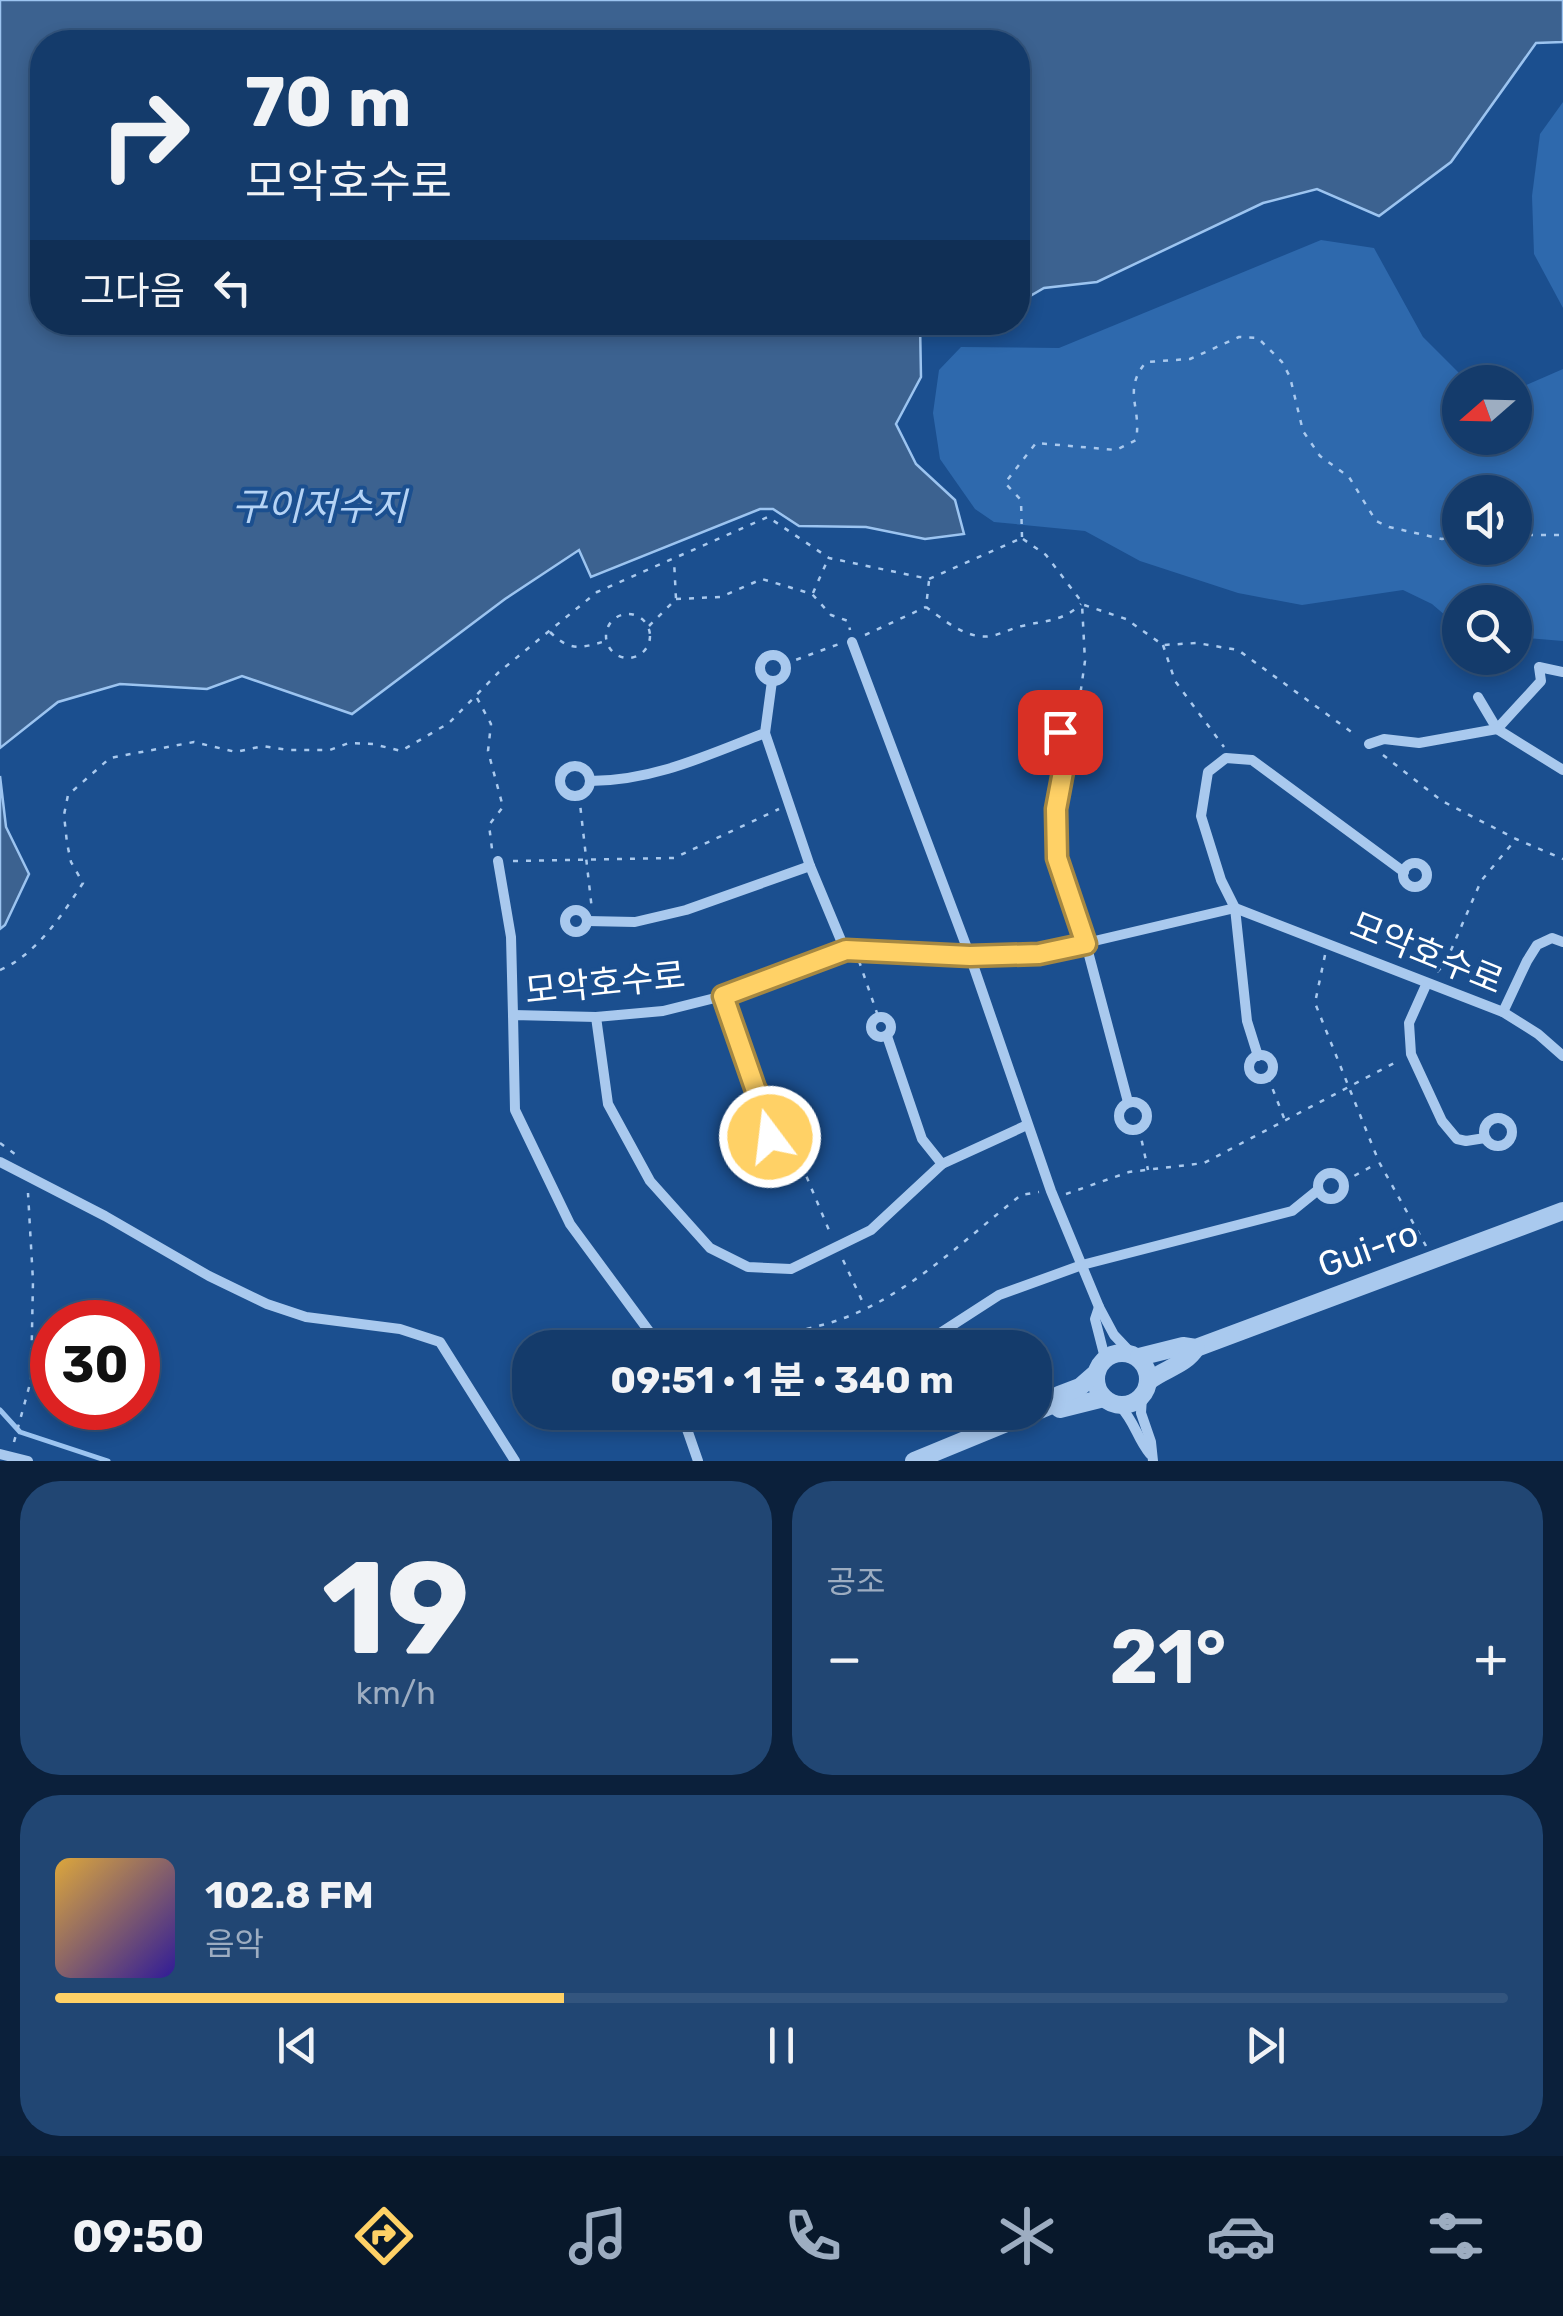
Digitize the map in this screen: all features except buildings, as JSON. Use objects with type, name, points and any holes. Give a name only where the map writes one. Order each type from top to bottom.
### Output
[{"type":"street","points":[[852,642],[970,956],[1051,1190],[1114,1335],[1148,1372],[1141,1412],[1152,1458]]},
{"type":"street","points":[[775,655],[786,667],[784,676],[772,682],[760,671],[763,659],[775,655]]},
{"type":"street","points":[[1369,744],[1384,739],[1420,743],[1497,729],[1541,682],[1539,668],[1563,672]]},
{"type":"street","points":[[772,682],[765,733],[810,866],[846,950]]},
{"type":"street","points":[[1478,697],[1497,729],[1563,770]]},
{"type":"street","points":[[1069,716],[1078,717],[1084,732],[1079,738],[1069,740],[1061,735],[1060,724],[1069,716]]},
{"type":"street","points":[[590,781],[621,781],[662,772],[765,733]]},
{"type":"street","points":[[1069,740],[1056,809],[1057,858],[1086,944],[1128,1102]]},
{"type":"street","points":[[1258,1056],[1247,1021],[1234,908],[1201,816],[1208,772],[1226,758],[1252,760],[1404,872]]},
{"type":"street","points":[[580,766],[588,772],[590,781],[579,796],[569,795],[562,788],[562,773],[580,766]]},
{"type":"street","points":[[498,861],[511,937],[512,1016]]},
{"type":"street","points":[[590,921],[636,922],[686,910],[810,866]]},
{"type":"street","name":"모악호수로","points":[[648,1330],[570,1224],[514,1110],[512,1016],[663,1011],[723,996],[846,950],[970,956],[1039,954],[1234,908],[1503,1012],[1563,1056]]},
{"type":"street","points":[[1503,1012],[1537,945],[1552,938],[1563,942]]},
{"type":"street","points":[[1426,984],[1409,1023],[1410,1054],[1442,1121],[1456,1139],[1466,1142],[1485,1138]]},
{"type":"street","points":[[723,996],[755,1088],[775,1124],[770,1137],[775,1143],[786,1144]]},
{"type":"street","points":[[596,1016],[608,1104],[650,1181],[710,1248],[748,1267],[792,1269],[871,1230],[942,1164],[1028,1125]]},
{"type":"street","points":[[878,1016],[872,1020],[872,1031],[886,1036],[922,1139],[942,1164]]},
{"type":"street","points":[[1258,1056],[1267,1056],[1272,1062],[1273,1071],[1268,1078],[1260,1080],[1250,1073],[1250,1062],[1258,1056]]},
{"type":"street","points":[[1128,1102],[1137,1102],[1146,1112],[1146,1121],[1139,1128],[1130,1130],[1119,1120],[1121,1107],[1128,1102]]},
{"type":"street","points":[[0,1162],[267,1304],[306,1317],[400,1328],[440,1342],[515,1461]]},
{"type":"street","points":[[1328,1173],[1336,1174],[1343,1182],[1342,1193],[1335,1198],[1323,1196],[1318,1190],[1318,1181],[1328,1173]]},
{"type":"street","points":[[945,1330],[999,1295],[1082,1265],[1292,1211],[1318,1190]]},
{"type":"street","name":"Gui-ro","points":[[1196,1348],[1563,1211]]},
{"type":"street","points":[[1099,1306],[1095,1319],[1101,1366],[1098,1389],[1134,1420],[1152,1458]]},
{"type":"street","points":[[1183,1346],[1196,1348],[1189,1359],[1162,1370],[1128,1405],[1111,1401],[1060,1409],[1054,1404],[1059,1395],[1080,1388],[1101,1366],[1122,1352],[1135,1355],[1183,1346]]},
{"type":"street","points":[[687,1430],[698,1461]]},
{"type":"street","points":[[914,1461],[990,1430]]},
{"type":"street","points":[[0,1454],[28,1461]]},
{"type":"path","points":[[1022,538],[1021,500],[1004,484],[1036,443],[1116,450],[1136,440],[1140,421],[1132,393],[1133,378],[1146,362],[1190,360],[1239,338],[1258,338],[1282,362],[1290,377],[1303,431],[1320,456],[1348,477],[1376,521],[1389,528],[1442,539]]},
{"type":"path","points":[[0,970],[13,965],[60,919],[83,883],[71,862],[67,842],[64,816],[68,795],[110,758],[194,742],[236,752],[263,746],[330,750],[349,744],[373,744],[401,751],[449,722],[498,672],[598,592],[768,517],[829,558],[929,579],[1022,538]]},
{"type":"path","points":[[1532,535],[1563,534]]},
{"type":"path","points":[[1022,538],[1046,555],[1082,603],[1126,619],[1162,645],[1175,681],[1219,742],[1236,758]]},
{"type":"path","points":[[674,558],[676,598]]},
{"type":"path","points":[[812,594],[829,558]]},
{"type":"path","points":[[648,626],[676,598],[721,597],[762,579],[812,594],[831,615],[848,621],[852,642]]},
{"type":"path","points":[[926,607],[929,579]]},
{"type":"path","points":[[926,607],[955,628],[988,637],[1024,625],[1050,624],[1082,603]]},
{"type":"path","points":[[1078,717],[1084,661],[1082,603]]},
{"type":"path","points":[[786,667],[790,662],[852,642],[926,607]]},
{"type":"path","points":[[631,614],[648,626],[650,641],[635,657],[614,653],[607,641],[608,627],[618,617],[631,614]]},
{"type":"path","points":[[548,630],[563,645],[584,648],[607,641]]},
{"type":"path","points":[[1162,645],[1197,643],[1238,650],[1442,800],[1516,839],[1563,858]]},
{"type":"path","points":[[476,698],[491,724],[488,751],[503,807],[490,825],[491,846],[498,861],[674,858],[789,804]]},
{"type":"path","points":[[579,796],[588,862],[590,921]]},
{"type":"path","points":[[1426,984],[1445,964],[1481,881],[1516,839]]},
{"type":"path","points":[[1329,944],[1315,1003],[1379,1162],[1435,1260]]},
{"type":"path","points":[[860,950],[858,964],[878,1016]]},
{"type":"path","points":[[794,1330],[823,1325],[897,1292],[1021,1195],[1051,1190],[1064,1194],[1130,1172],[1204,1164],[1410,1054]]},
{"type":"path","points":[[1268,1078],[1285,1120]]},
{"type":"path","points":[[1139,1128],[1148,1170]]},
{"type":"path","points":[[0,1144],[22,1162],[28,1177],[34,1327],[31,1380],[13,1445]]},
{"type":"path","points":[[786,1144],[800,1161],[866,1308]]},
{"type":"path","points":[[1343,1182],[1379,1162]]},
{"type":"shaded area","points":[[1563,102],[1563,308],[1534,254],[1532,196],[1540,134]]},
{"type":"shaded area","points":[[1321,240],[1374,248],[1423,337],[1451,365],[1442,365],[1442,455],[1532,455],[1532,383],[1563,369],[1563,641],[1532,638],[1532,585],[1442,585],[1442,613],[1403,590],[1302,605],[1238,593],[1140,561],[1085,531],[994,522],[975,509],[940,459],[933,413],[939,370],[961,347],[1059,348]]},
{"type":"water","name":"구이저수지","points":[[0,0],[1563,0],[1563,42],[1536,43],[1451,162],[1379,216],[1317,189],[1263,203],[1097,282],[1044,288],[1030,296],[1030,30],[30,30],[30,335],[920,335],[921,377],[896,424],[916,464],[955,500],[964,534],[925,539],[866,527],[799,526],[773,509],[760,509],[591,577],[579,550],[505,599],[352,714],[242,676],[207,689],[120,684],[58,702],[0,748]]},
{"type":"water","points":[[0,776],[6,827],[29,874],[0,929]]},
{"type":"waterway","points":[[0,1410],[20,1432],[108,1461]]},
{"type":"route","points":[[770,1137],[775,1124],[755,1088],[723,996],[846,950],[970,956],[1039,954],[1086,944],[1057,858],[1056,809],[1069,740],[1060,732]]}]
